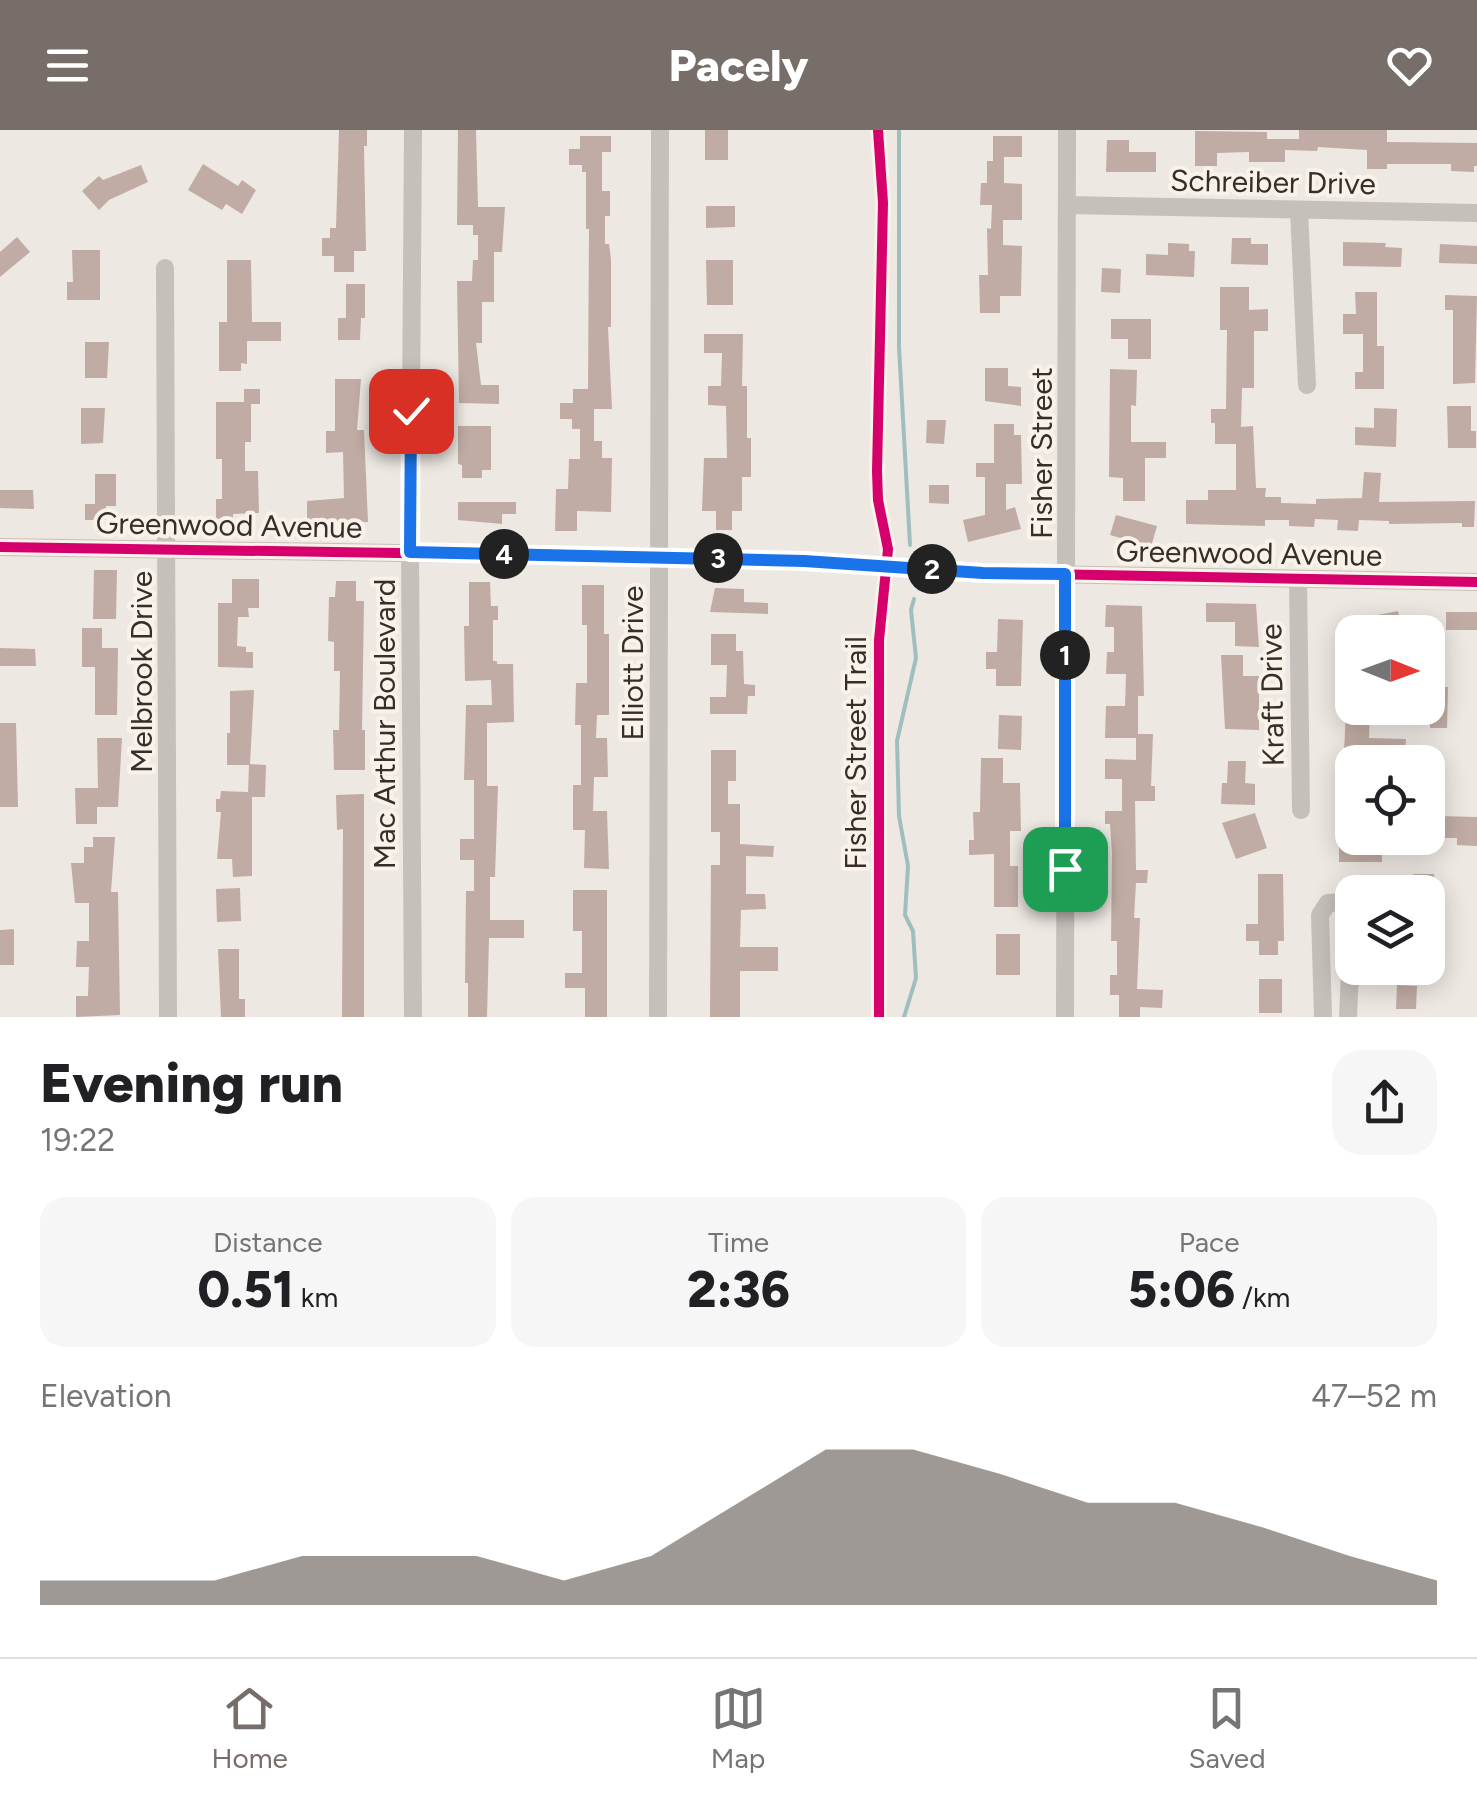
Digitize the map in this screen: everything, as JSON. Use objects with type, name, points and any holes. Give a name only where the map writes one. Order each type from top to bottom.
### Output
[{"type":"street","name":"Mac Arthur Boulevard","points":[[413,130],[413,1017]]},
{"type":"street","name":"Elliott Drive","points":[[658,1017],[660,130]]},
{"type":"street","name":"Fisher Street","points":[[1065,1017],[1066,130]]},
{"type":"street","name":"Schreiber Drive","points":[[1067,205],[1477,213]]},
{"type":"street","points":[[1299,210],[1307,386]]},
{"type":"street","name":"Melbrook Drive","points":[[165,268],[168,1017]]},
{"type":"street","name":"Greenwood Avenue","points":[[0,547],[660,557],[1065,574],[1477,582]]},
{"type":"street","name":"Kraft Drive","points":[[1298,579],[1301,810]]},
{"type":"street","points":[[1323,1017],[1320,914],[1335,901]]},
{"type":"street","points":[[1348,1017],[1349,985]]},
{"type":"building","points":[[339,130],[367,130],[366,251],[354,251],[354,272],[334,272],[334,256],[322,256],[322,238],[330,238],[330,228],[336,228]]},
{"type":"building","points":[[458,130],[476,130],[478,207],[505,207],[502,252],[494,252],[494,302],[482,302],[482,343],[476,343],[481,385],[499,385],[499,404],[459,403],[457,281],[472,281],[473,260],[478,260],[478,235],[473,235],[473,225],[457,225]]},
{"type":"building","points":[[705,130],[728,130],[728,160],[705,160]]},
{"type":"building","points":[[1299,130],[1387,130],[1387,142],[1477,143],[1477,166],[1474,172],[1451,171],[1451,164],[1387,164],[1387,169],[1367,169],[1367,150],[1318,147],[1317,151],[1285,150],[1285,162],[1249,162],[1249,152],[1217,153],[1217,166],[1195,166],[1195,131],[1267,132],[1267,139],[1299,139]]},
{"type":"building","points":[[580,136],[611,136],[611,152],[602,152],[602,191],[610,191],[605,244],[609,244],[611,259],[608,327],[612,409],[594,409],[594,441],[602,441],[602,458],[612,458],[611,512],[577,511],[577,531],[555,531],[556,489],[568,489],[569,459],[580,459],[580,429],[572,429],[572,419],[560,419],[560,403],[573,403],[573,389],[588,389],[586,172],[582,172],[582,165],[569,165],[569,149],[580,149]]},
{"type":"building","points":[[993,136],[1022,136],[1022,157],[1004,157],[1004,183],[1022,184],[1022,220],[1003,220],[1003,245],[1022,246],[1021,296],[1000,296],[1000,313],[980,313],[979,275],[988,275],[987,228],[991,229],[992,205],[980,205],[981,183],[987,183],[987,161],[993,161]]},
{"type":"building","points":[[1107,140],[1129,140],[1129,152],[1156,152],[1156,172],[1106,172]]},
{"type":"building","points":[[203,164],[238,186],[242,180],[256,190],[242,214],[226,204],[222,210],[188,190]]},
{"type":"building","points":[[141,165],[148,182],[109,200],[99,210],[82,191],[99,176],[103,180]]},
{"type":"building","points":[[706,206],[735,206],[735,227],[706,228]]},
{"type":"building","points":[[17,237],[30,252],[0,277],[0,252]]},
{"type":"building","points":[[1232,238],[1251,238],[1251,244],[1268,244],[1268,265],[1231,264]]},
{"type":"building","points":[[1343,242],[1386,243],[1385,247],[1402,248],[1401,267],[1343,266]]},
{"type":"building","points":[[1168,243],[1189,244],[1189,251],[1195,251],[1194,277],[1146,275],[1146,254],[1168,255]]},
{"type":"building","points":[[1440,244],[1477,246],[1477,264],[1439,263]]},
{"type":"building","points":[[72,250],[100,250],[100,300],[67,300],[67,282],[73,282]]},
{"type":"building","points":[[227,260],[251,260],[252,322],[281,322],[281,341],[247,341],[247,364],[241,363],[241,371],[219,371],[219,322],[227,322]]},
{"type":"building","points":[[706,260],[733,260],[733,305],[707,305]]},
{"type":"building","points":[[1102,268],[1121,269],[1120,293],[1101,292]]},
{"type":"building","points":[[346,284],[365,284],[365,318],[361,318],[360,340],[338,340],[338,318],[346,318]]},
{"type":"building","points":[[1220,287],[1249,287],[1249,310],[1268,309],[1268,331],[1254,331],[1254,388],[1242,388],[1241,427],[1253,426],[1256,488],[1266,488],[1265,497],[1281,497],[1281,503],[1316,504],[1316,499],[1362,498],[1364,472],[1381,473],[1379,502],[1475,501],[1474,527],[1462,527],[1462,523],[1389,524],[1359,520],[1358,531],[1337,530],[1338,520],[1315,519],[1314,527],[1289,526],[1289,520],[1265,520],[1265,526],[1186,524],[1186,500],[1208,500],[1208,490],[1236,490],[1236,444],[1215,444],[1215,423],[1211,423],[1211,409],[1226,409],[1227,330],[1220,330]]},
{"type":"building","points":[[1355,292],[1377,292],[1377,346],[1384,346],[1384,389],[1355,389],[1355,372],[1363,372],[1363,334],[1343,334],[1343,314],[1356,314]]},
{"type":"building","points":[[1445,295],[1477,296],[1475,383],[1453,384],[1453,310],[1445,310]]},
{"type":"building","points":[[1111,319],[1151,319],[1151,359],[1128,359],[1128,339],[1111,339]]},
{"type":"building","points":[[704,334],[743,334],[742,386],[747,386],[751,477],[742,477],[742,511],[732,511],[732,530],[716,530],[716,511],[702,511],[704,458],[727,458],[726,406],[708,405],[708,386],[721,386],[722,353],[704,353]]},
{"type":"building","points":[[85,342],[109,342],[107,378],[85,378]]},
{"type":"building","points":[[985,368],[1008,368],[1008,386],[1021,387],[1021,406],[985,401]]},
{"type":"building","points":[[1110,369],[1137,370],[1136,406],[1131,405],[1131,442],[1166,442],[1166,458],[1145,458],[1145,501],[1123,501],[1123,478],[1109,477]]},
{"type":"building","points":[[335,379],[361,379],[357,430],[364,430],[368,522],[307,521],[307,501],[344,498],[343,452],[326,453],[326,431],[335,431]]},
{"type":"building","points":[[244,389],[260,389],[260,404],[251,404],[251,442],[245,442],[245,471],[258,471],[259,513],[216,519],[216,499],[222,499],[222,459],[216,459],[216,402],[244,402]]},
{"type":"building","points":[[1447,406],[1471,406],[1476,448],[1448,448]]},
{"type":"building","points":[[81,408],[105,408],[103,443],[81,444]]},
{"type":"building","points":[[1374,408],[1397,409],[1396,447],[1355,445],[1355,427],[1374,428]]},
{"type":"building","points":[[927,420],[946,420],[944,444],[926,443]]},
{"type":"building","points":[[994,424],[1014,424],[1014,435],[1021,435],[1022,484],[1006,484],[1006,510],[1015,507],[1021,529],[968,542],[963,520],[985,515],[985,477],[976,477],[976,463],[994,463]]},
{"type":"building","points":[[458,426],[491,426],[491,470],[482,470],[482,478],[462,478]]},
{"type":"building","points":[[95,474],[116,474],[116,506],[106,506],[106,520],[85,520],[85,504],[95,504]]},
{"type":"building","points":[[929,485],[949,485],[949,504],[929,503]]},
{"type":"building","points":[[0,490],[33,490],[34,509],[0,508]]},
{"type":"building","points":[[458,502],[516,502],[516,514],[502,514],[502,524],[458,520]]},
{"type":"building","points":[[1116,515],[1157,526],[1151,547],[1110,535]]},
{"type":"building","points":[[94,570],[117,570],[116,619],[93,619]]},
{"type":"building","points":[[232,579],[259,579],[259,608],[248,608],[249,617],[238,617],[237,646],[253,652],[253,668],[218,667],[218,603],[232,603]]},
{"type":"building","points":[[336,581],[356,581],[356,601],[364,601],[365,770],[334,770],[333,730],[339,730],[340,671],[334,671],[334,642],[328,641],[329,597],[335,597]]},
{"type":"building","points":[[469,582],[490,582],[491,606],[498,606],[498,620],[493,620],[493,661],[513,664],[514,722],[487,723],[487,786],[498,786],[490,920],[524,920],[524,938],[489,938],[487,1017],[468,1017],[465,983],[466,891],[474,891],[474,860],[460,860],[460,839],[474,839],[474,780],[464,780],[466,705],[492,705],[491,680],[465,681],[464,626],[469,626]]},
{"type":"building","points":[[582,585],[604,585],[604,634],[609,634],[609,715],[597,715],[596,738],[607,738],[608,777],[594,777],[593,811],[607,811],[609,869],[584,868],[585,830],[573,830],[573,785],[581,785],[581,725],[575,725],[576,683],[587,683]]},
{"type":"building","points":[[715,588],[744,589],[744,602],[768,603],[768,614],[710,612]]},
{"type":"building","points":[[1206,603],[1256,604],[1259,647],[1235,646],[1235,622],[1206,622]]},
{"type":"building","points":[[1106,605],[1142,606],[1144,696],[1138,696],[1138,734],[1153,734],[1151,786],[1155,786],[1155,801],[1135,801],[1136,870],[1148,870],[1147,883],[1136,883],[1134,918],[1140,918],[1137,989],[1163,990],[1162,1008],[1140,1007],[1140,1017],[1119,1017],[1119,995],[1110,995],[1110,975],[1117,975],[1117,941],[1111,941],[1112,853],[1105,811],[1122,811],[1122,779],[1105,779],[1105,759],[1136,760],[1136,738],[1105,738],[1106,706],[1125,706],[1126,674],[1106,674],[1107,652],[1114,652],[1114,627],[1105,627]]},
{"type":"building","points":[[1446,612],[1477,612],[1477,630],[1446,630]]},
{"type":"building","points":[[998,619],[1023,620],[1021,686],[996,686],[996,669],[986,669],[986,652],[997,652]]},
{"type":"building","points":[[82,628],[102,628],[102,648],[118,648],[117,715],[95,715],[95,667],[82,667]]},
{"type":"building","points":[[711,634],[736,634],[736,651],[743,651],[744,684],[755,685],[755,696],[748,696],[747,714],[710,714],[710,697],[726,697],[727,665],[711,665]]},
{"type":"building","points":[[0,648],[35,649],[36,666],[0,666]]},
{"type":"building","points":[[1221,655],[1243,655],[1243,676],[1259,676],[1259,730],[1225,729]]},
{"type":"building","points":[[1448,687],[1447,728],[1430,728],[1445,725]]},
{"type":"building","points":[[254,690],[250,764],[266,765],[265,797],[252,797],[252,876],[233,877],[232,859],[217,859],[221,812],[216,812],[216,799],[220,799],[221,791],[248,792],[249,765],[227,765],[227,733],[230,691]]},
{"type":"building","points":[[999,715],[1022,716],[1021,750],[998,749]]},
{"type":"building","points":[[0,723],[16,723],[18,807],[0,807]]},
{"type":"building","points":[[1345,725],[1369,725],[1369,738],[1406,739],[1406,745],[1344,745]]},
{"type":"building","points":[[97,738],[122,738],[118,807],[97,807],[97,824],[76,824],[75,788],[98,788]]},
{"type":"building","points":[[711,750],[736,750],[736,781],[728,781],[728,804],[740,804],[740,844],[774,846],[773,857],[746,856],[746,894],[765,894],[766,909],[741,910],[740,947],[778,947],[778,971],[740,971],[740,1017],[710,1017],[711,865],[720,865],[720,832],[711,832]]},
{"type":"building","points":[[981,758],[1003,758],[1003,783],[1020,783],[1021,831],[1010,831],[1010,866],[1018,866],[1018,907],[994,907],[994,854],[969,855],[969,840],[974,840],[973,812],[980,812]]},
{"type":"building","points":[[1228,761],[1246,761],[1245,783],[1255,784],[1255,805],[1221,804]]},
{"type":"building","points":[[364,794],[364,1017],[342,1017],[343,829],[337,830],[336,795]]},
{"type":"building","points":[[1255,813],[1267,848],[1236,859],[1222,823]]},
{"type":"building","points":[[1445,816],[1477,817],[1477,846],[1457,845],[1457,838],[1445,838]]},
{"type":"building","points":[[93,837],[115,837],[111,892],[118,892],[120,1015],[76,1017],[76,996],[88,996],[89,967],[76,967],[77,941],[89,941],[89,903],[75,903],[71,863],[84,863],[84,847],[93,847]]},
{"type":"building","points":[[1339,855],[1382,855],[1382,862],[1339,862]]},
{"type":"building","points":[[1258,874],[1283,874],[1284,941],[1278,941],[1278,955],[1259,955],[1259,941],[1246,941],[1246,924],[1258,924]]},
{"type":"building","points":[[240,888],[241,921],[217,922],[216,889]]},
{"type":"building","points":[[573,890],[607,890],[607,1017],[585,1017],[585,988],[565,988],[565,973],[582,973],[582,931],[573,931]]},
{"type":"building","points":[[14,929],[14,965],[0,965],[0,930]]},
{"type":"building","points":[[996,934],[1020,934],[1020,975],[996,975]]},
{"type":"building","points":[[218,949],[239,949],[239,999],[245,999],[245,1017],[221,1017]]},
{"type":"building","points":[[1259,979],[1282,979],[1282,1013],[1259,1013]]},
{"type":"building","points":[[1397,985],[1417,986],[1416,1009],[1396,1009]]},
{"type":"waterway","points":[[899,130],[899,347],[910,545]]},
{"type":"waterway","points":[[904,1017],[916,978],[913,931],[905,915],[908,866],[899,816],[897,741],[916,658],[911,610],[914,599]]},
{"type":"cycle path","name":"Fisher Street Trail","points":[[878,130],[883,203],[877,471],[878,500],[888,549],[879,640],[879,1017]]},
{"type":"cycle path","points":[[0,547],[660,557],[804,561],[983,573],[1477,582]]},
{"type":"route","points":[[411,411],[410,552],[804,561],[983,573],[1065,574],[1065,869]]}]
